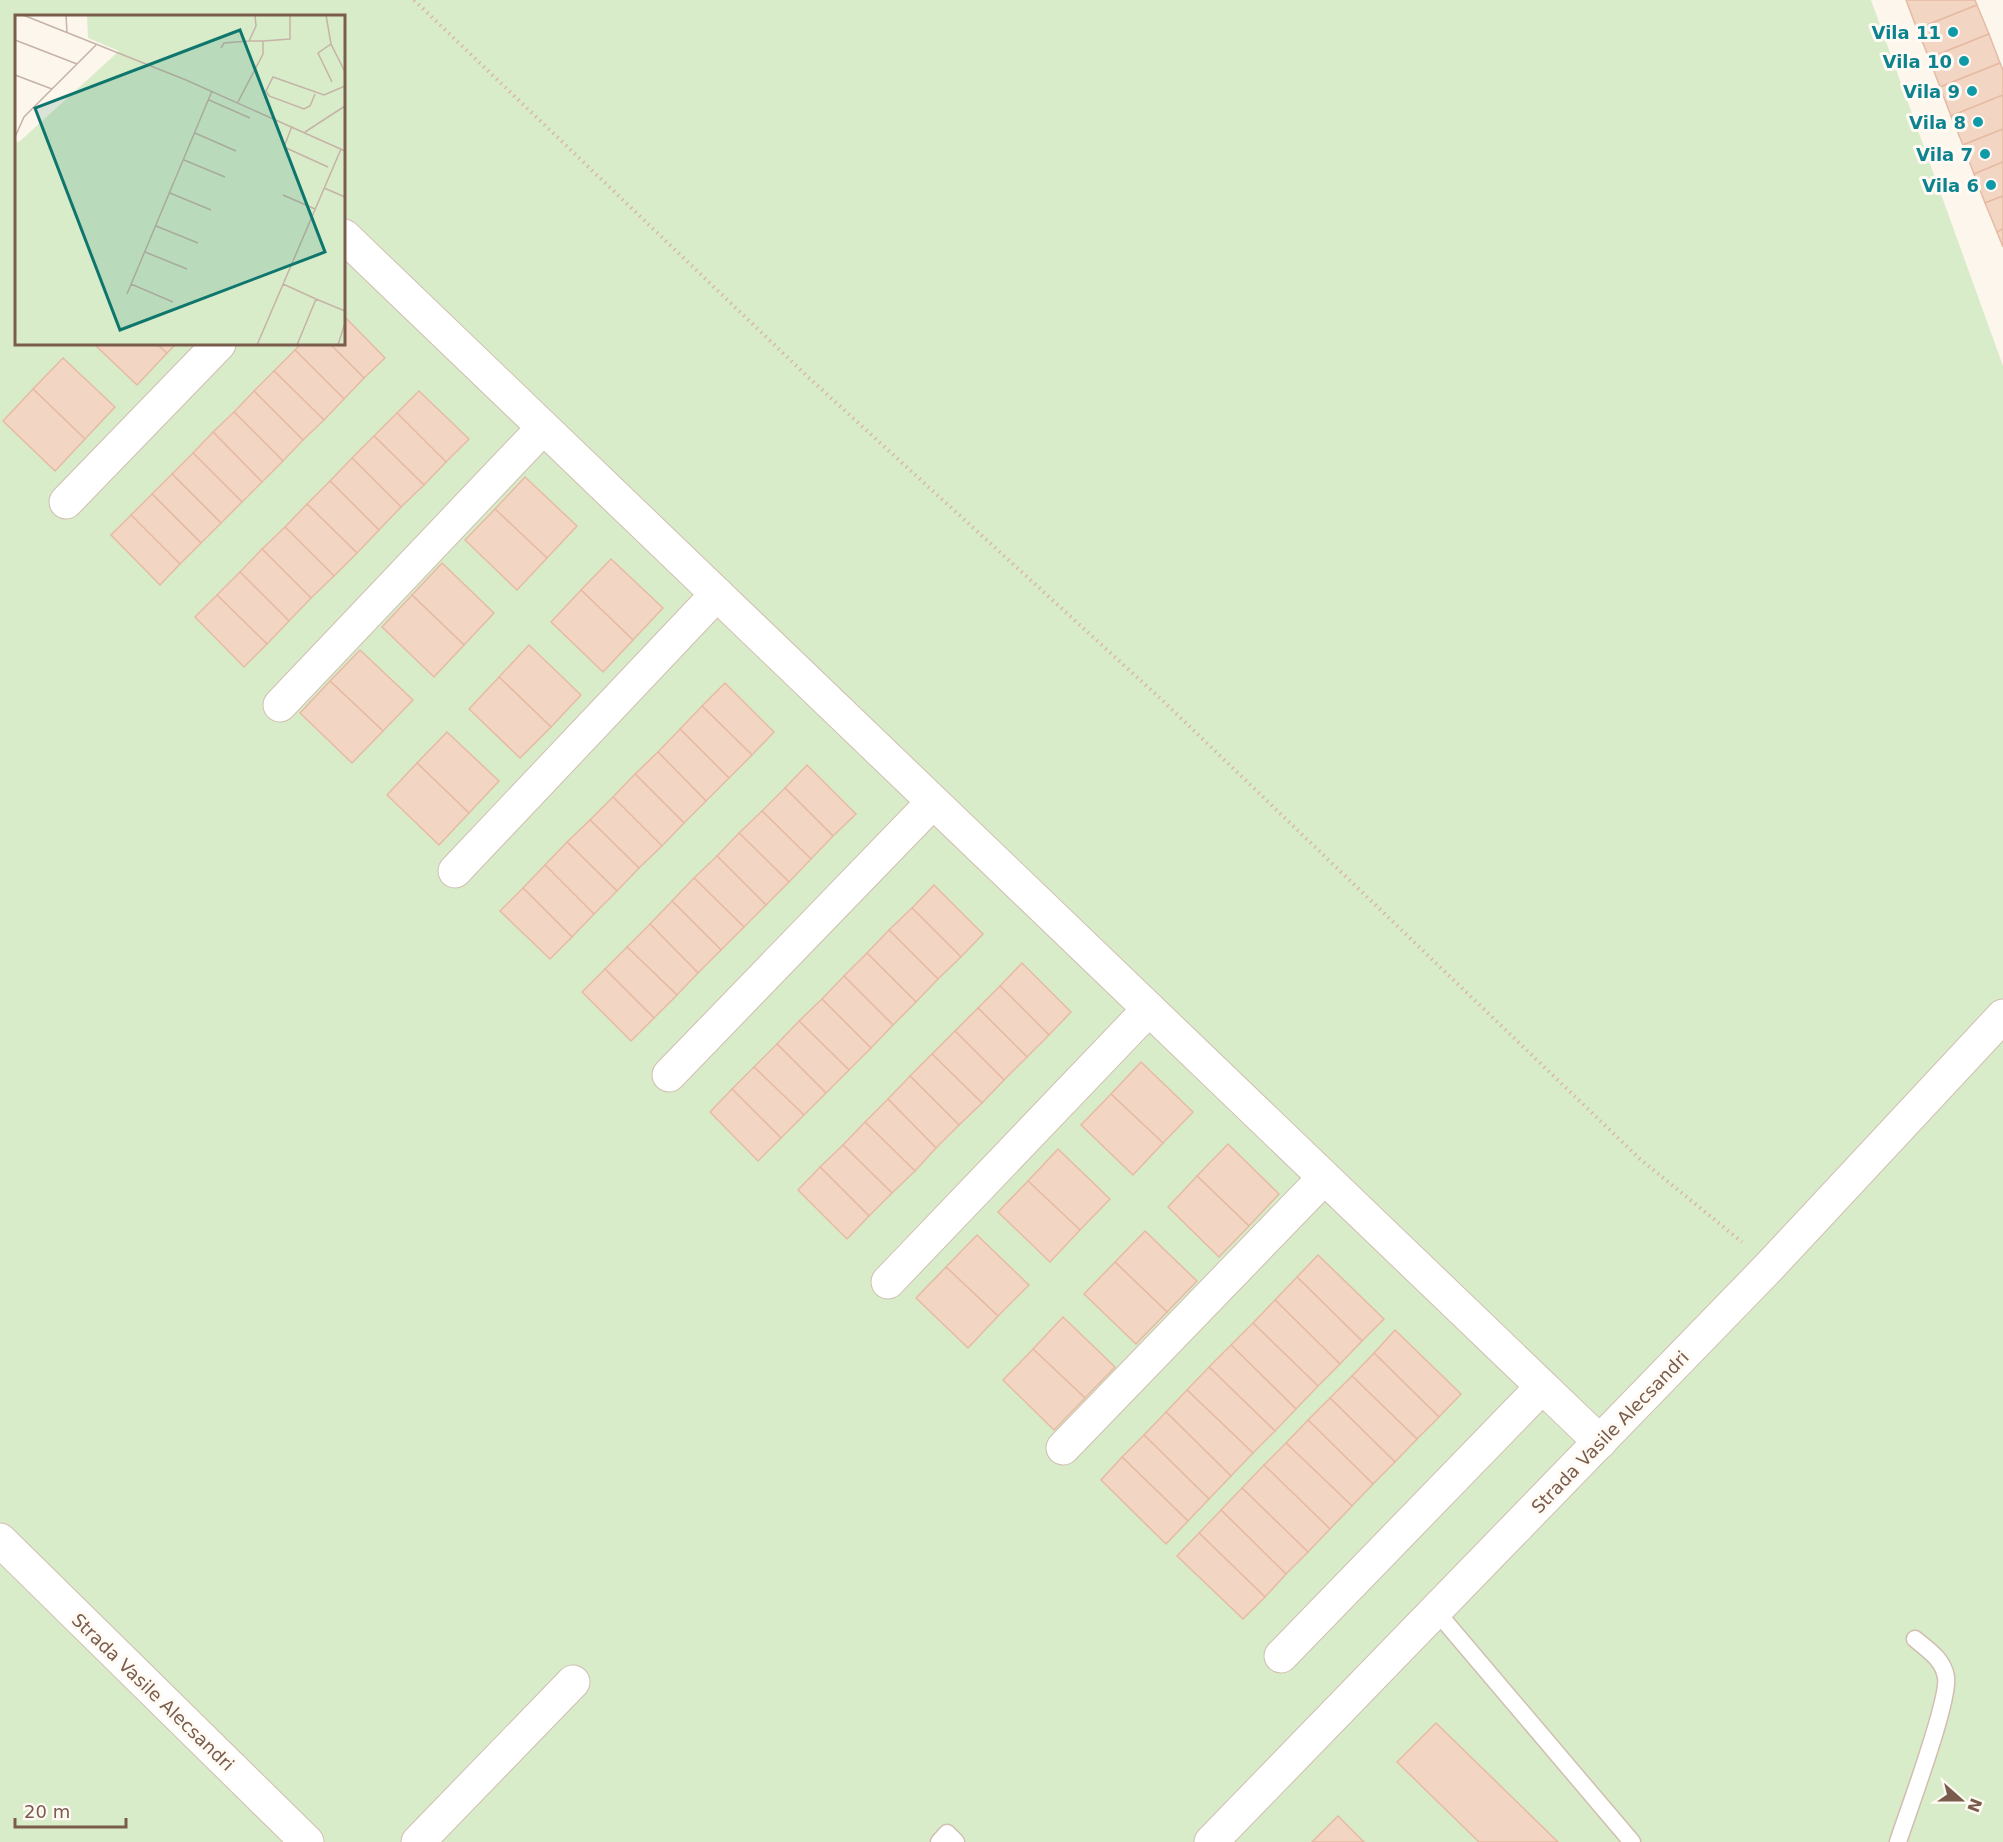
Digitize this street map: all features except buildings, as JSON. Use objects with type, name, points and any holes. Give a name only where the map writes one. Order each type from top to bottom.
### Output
[{"type":"street","points":[[345,237],[1600,1442]]},
{"type":"street","points":[[66,502],[218,345]]},
{"type":"street","points":[[280,705],[543,428]]},
{"type":"street","points":[[455,871],[717,594]]},
{"type":"street","points":[[669,1075],[933,802]]},
{"type":"street","points":[[888,1282],[1149,1009]]},
{"type":"street","name":"Strada Vasile Alecsandri","points":[[1211,1842],[1770,1266],[2003,1016]]},
{"type":"street","points":[[1063,1448],[1324,1178]]},
{"type":"street","points":[[1281,1656],[1542,1386]]},
{"type":"street","name":"Strada Vasile Alecsandri","points":[[0,1540],[307,1842]]},
{"type":"street","points":[[418,1842],[573,1682]]},
{"type":"lane","points":[[1436,1611],[1632,1842]]},
{"type":"lane","points":[[1898,1842],[1940,1712],[1947,1679],[1941,1661],[1915,1639]]},
{"type":"lane","points":[[939,1842],[947,1833],[956,1842]]},
{"type":"path","points":[[414,0],[808,377],[1162,700],[1640,1159],[1770,1266]]},
{"type":"green space","points":[[0,0],[1871,0],[2003,366],[2003,1842],[0,1842]]},
{"type":"place","name":"Vila 11","points":[[1953,32]]},
{"type":"place","name":"Vila 10","points":[[1964,61]]},
{"type":"place","name":"Vila 9","points":[[1972,91]]},
{"type":"place","name":"Vila 8","points":[[1978,122]]},
{"type":"place","name":"Vila 7","points":[[1985,154]]},
{"type":"place","name":"Vila 6","points":[[1991,185]]}]
